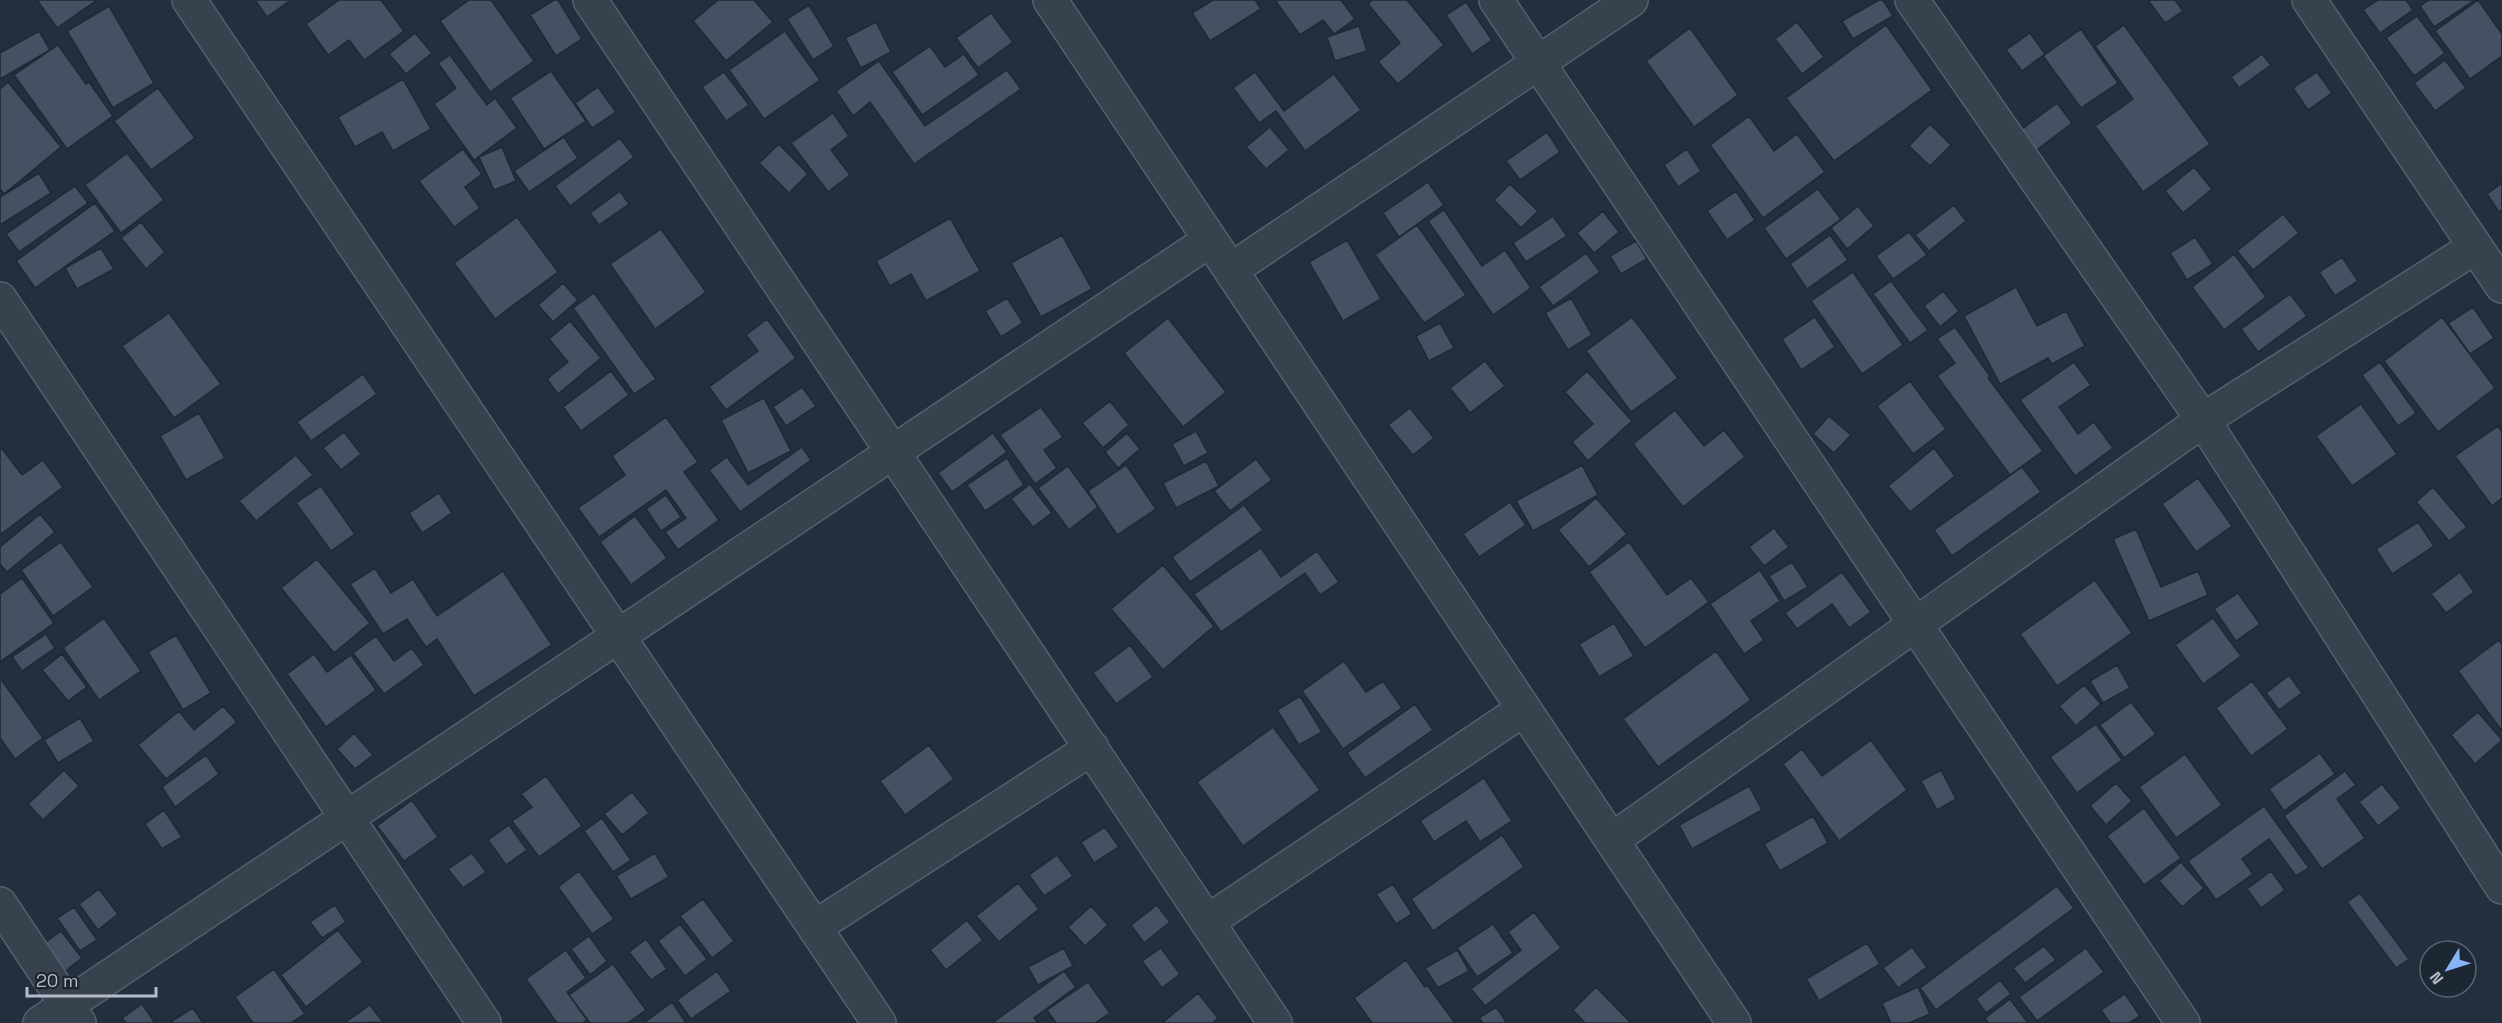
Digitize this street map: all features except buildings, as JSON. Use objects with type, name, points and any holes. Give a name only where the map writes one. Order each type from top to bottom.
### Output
[{"type":"street","points":[[189,0],[879,1023]]},
{"type":"street","points":[[590,0],[1275,1023]]},
{"type":"street","points":[[1050,0],[1734,1023]]},
{"type":"street","points":[[1496,0],[2183,1023]]},
{"type":"street","points":[[1231,270],[1631,0]]},
{"type":"street","points":[[1912,0],[2203,420],[2502,887]]},
{"type":"street","points":[[2309,0],[2502,286]]},
{"type":"street","points":[[40,1023],[73,1014],[347,818],[1210,240]]},
{"type":"street","points":[[1612,840],[2203,420],[2475,247]]},
{"type":"street","points":[[0,299],[484,1023]]},
{"type":"street","points":[[1207,922],[1524,709]]},
{"type":"street","points":[[815,927],[1092,748]]},
{"type":"street","points":[[0,904],[73,1014]]}]
